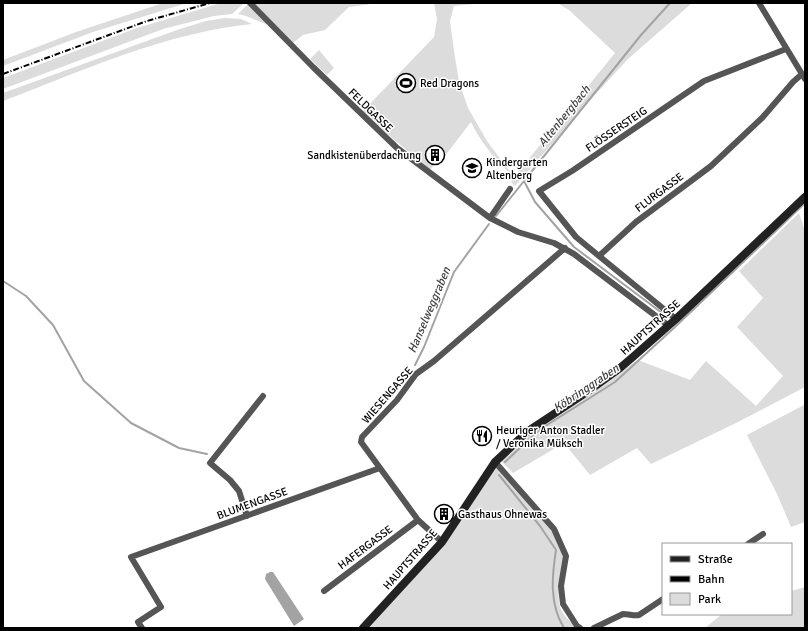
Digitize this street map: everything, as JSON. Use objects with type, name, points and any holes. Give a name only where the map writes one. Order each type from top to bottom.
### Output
[{"type":"main road","name":"HAUPTSTRASSE","points":[[363,628],[442,542],[495,462],[528,431],[620,368],[669,326],[805,197]]},
{"type":"street","name":"FELDGASSE","points":[[250,3],[313,67],[397,148],[490,218],[518,232],[565,248],[669,326]]},
{"type":"street","points":[[759,3],[804,76]]},
{"type":"street","name":"FLÖSSERSTEIG","points":[[599,256],[576,237],[539,191],[572,171],[704,81],[786,49]]},
{"type":"street","name":"FLURGASSE","points":[[599,256],[636,222],[711,166],[762,118],[793,82],[804,76]]},
{"type":"street","points":[[490,218],[510,189]]},
{"type":"street","name":"WIESENGASSE","points":[[442,542],[418,520],[361,442],[362,438],[396,400],[416,374],[434,361],[565,248]]},
{"type":"street","points":[[599,256],[676,319]]},
{"type":"street","points":[[247,516],[239,491],[230,480],[210,463],[263,396]]},
{"type":"street","points":[[495,462],[554,529],[566,556],[561,586],[563,604],[577,626],[580,628]]},
{"type":"street","name":"BLUMENGASSE","points":[[142,628],[138,622],[161,608],[131,557],[380,468]]},
{"type":"street","name":"HAFERGASSE","points":[[324,591],[418,520]]},
{"type":"street","points":[[750,543],[764,534]]},
{"type":"street","points":[[594,628],[623,614],[635,616],[639,615],[662,600]]},
{"type":"green space","points":[[163,3],[187,3],[93,32],[3,66],[3,60],[76,32]]},
{"type":"green space","points":[[221,3],[243,3],[232,14],[214,16],[163,29],[3,89],[3,78],[137,28]]},
{"type":"green space","points":[[253,3],[379,3],[349,7],[325,30],[303,35],[293,43]]},
{"type":"green space","points":[[434,3],[484,3],[454,6],[450,21],[459,82],[468,108],[487,141],[514,177],[490,152],[471,122],[441,161],[434,165],[430,170],[363,111],[434,37],[437,19]]},
{"type":"green space","points":[[557,3],[692,3],[628,59],[515,186],[511,182],[615,53],[569,10]]},
{"type":"green space","points":[[248,4],[269,25],[238,14]]},
{"type":"green space","points":[[225,18],[241,19],[252,24],[188,35],[156,44],[94,65],[3,101],[3,93],[177,30],[206,21]]},
{"type":"green space","points":[[319,50],[334,68],[327,75],[310,59]]},
{"type":"green space","points":[[799,213],[805,231],[805,387],[738,422],[651,464],[637,448],[590,475],[564,443],[513,473],[501,461],[543,424],[638,360],[690,380],[706,361],[756,406],[783,376],[737,327],[763,298],[739,271]]},
{"type":"green space","points":[[804,405],[805,522],[791,527],[777,494],[747,435]]},
{"type":"green space","points":[[495,466],[545,521],[560,545],[564,558],[559,589],[559,604],[565,616],[579,628],[367,628],[443,544]]},
{"type":"green space","points":[[805,587],[805,628],[705,628],[721,615],[792,615],[792,591]]},
{"type":"shaded area","points":[[273,572],[304,619],[294,626],[265,579],[266,574]]},
{"type":"waterway","name":"Altenbergbach","points":[[666,316],[574,247],[535,202],[524,181],[641,35],[670,3]]},
{"type":"waterway","name":"Hanselweggraben","points":[[496,216],[524,181]]},
{"type":"waterway","name":"Köbringgraben","points":[[505,462],[539,430],[615,382],[805,203]]},
{"type":"waterway","name":"Hanselweggraben","points":[[415,365],[424,347],[454,272],[489,224]]},
{"type":"waterway","name":"Hanselweggraben","points":[[3,281],[26,296],[53,325],[84,381],[131,423],[179,448],[207,454]]},
{"type":"waterway","name":"Köbringgraben","points":[[499,475],[540,526],[556,550],[553,570],[554,600],[559,619],[564,628]]},
{"type":"railway","points":[[3,74],[147,21],[210,3]]},
{"type":"place","name":"Red Dragons","points":[[406,83]]},
{"type":"place","name":"Sandkistenüberdachung","points":[[435,155]]},
{"type":"place","name":"Kindergarten Altenberg","points":[[472,168]]},
{"type":"place","name":"Heuriger Anton Stadler / Veronika Müksch","points":[[482,436]]},
{"type":"place","name":"Gasthaus Ohnewas","points":[[444,514]]}]
